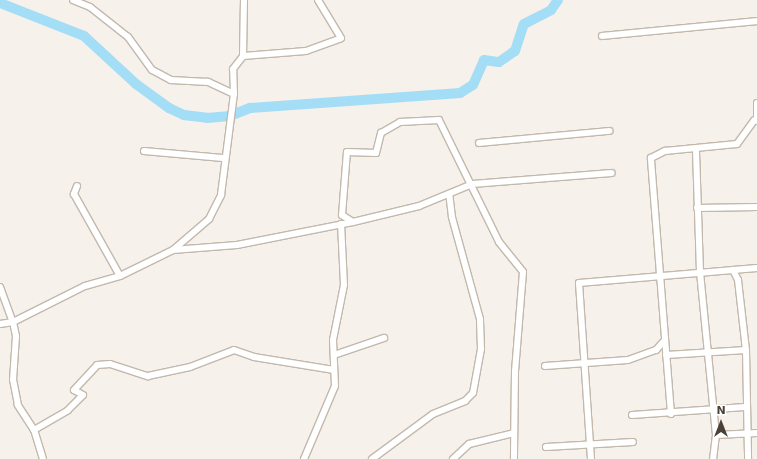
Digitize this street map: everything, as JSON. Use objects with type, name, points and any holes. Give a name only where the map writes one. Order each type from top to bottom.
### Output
[{"type":"street","points":[[73,0],[90,7],[128,37],[152,70],[171,80],[208,82],[234,94]]},
{"type":"street","points":[[0,324],[13,322],[85,286],[120,276],[173,250],[212,214],[221,195],[223,158],[234,94],[233,69],[244,56],[244,0]]},
{"type":"street","points":[[244,56],[306,51],[341,38],[318,0]]},
{"type":"street","points":[[602,36],[757,21]]},
{"type":"street","points":[[671,414],[662,276],[651,158],[665,151],[696,151],[737,144],[756,121],[757,103]]},
{"type":"street","points":[[353,222],[342,215],[347,152],[376,152],[381,133],[400,122],[439,120],[472,184],[499,242],[522,272],[514,459]]},
{"type":"street","points":[[479,142],[609,131]]},
{"type":"street","points":[[144,151],[223,158]]},
{"type":"street","points":[[696,151],[700,272],[716,435],[713,459]]},
{"type":"street","points":[[173,250],[237,245],[353,222],[419,206],[472,184],[612,173]]},
{"type":"street","points":[[77,186],[74,194],[120,276]]},
{"type":"street","points":[[372,459],[433,414],[465,401],[473,393],[481,333],[449,194]]},
{"type":"street","points":[[697,208],[757,207]]},
{"type":"street","points":[[304,459],[333,396],[335,329],[344,285],[341,224]]},
{"type":"street","points":[[592,459],[587,363],[579,283],[757,268]]},
{"type":"street","points":[[733,270],[738,280],[746,350],[745,407],[748,459]]},
{"type":"street","points":[[0,287],[13,322],[16,336],[13,380],[16,399],[25,421],[34,430],[43,459]]},
{"type":"street","points":[[334,355],[384,338]]},
{"type":"street","points":[[545,366],[628,360],[656,350],[665,340]]},
{"type":"street","points":[[34,430],[68,410],[83,395],[74,390],[97,365],[110,364],[148,376],[190,367],[234,350],[254,357],[334,370]]},
{"type":"street","points":[[666,355],[746,350]]},
{"type":"street","points":[[632,415],[671,414],[745,407]]},
{"type":"street","points":[[453,459],[469,444],[514,433]]},
{"type":"street","points":[[716,435],[757,433]]},
{"type":"street","points":[[546,447],[590,442],[633,442]]},
{"type":"waterway","points":[[0,3],[84,36],[136,84],[169,108],[184,115],[207,118],[230,116],[250,108],[460,93],[473,85],[484,60],[499,62],[515,51],[524,24],[551,10],[558,0]]}]
